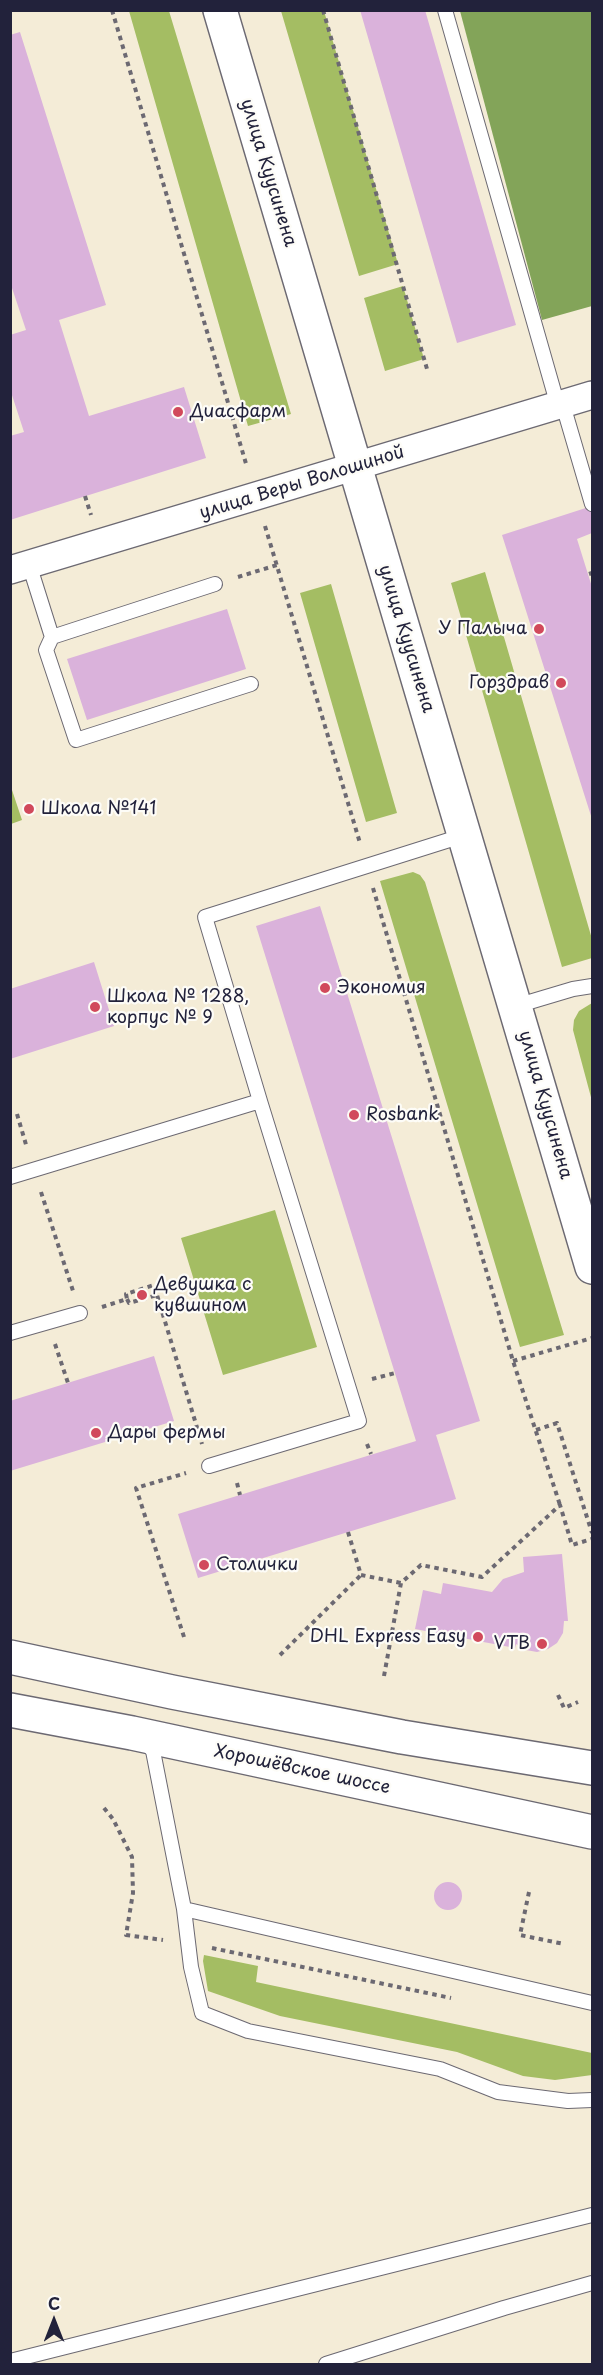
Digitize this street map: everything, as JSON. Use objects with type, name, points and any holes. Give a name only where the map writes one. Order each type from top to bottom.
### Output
[{"type":"main road","name":"улица Куусинена","points":[[220,10],[592,1267]]},
{"type":"main road","points":[[10,1657],[172,1692],[402,1737],[592,1768]]},
{"type":"main road","name":"Хорошёвское шоссе","points":[[10,1710],[132,1733],[592,1832]]},
{"type":"street","name":"улица Веры Волошиной","points":[[20,567],[592,396]]},
{"type":"lane","points":[[445,10],[537,340],[592,504]]},
{"type":"lane","points":[[20,567],[52,637]]},
{"type":"lane","points":[[215,584],[52,637],[46,650],[76,740],[251,684]]},
{"type":"lane","points":[[209,1466],[359,1421],[204,917],[465,836]]},
{"type":"lane","points":[[516,1006],[573,989],[592,986]]},
{"type":"lane","points":[[10,1177],[260,1101]]},
{"type":"lane","points":[[10,1333],[80,1313]]},
{"type":"lane","points":[[132,1733],[141,1738],[153,1751],[184,1910],[191,1967],[202,2013],[248,2031],[440,2069],[498,2092],[568,2101],[592,2100]]},
{"type":"lane","points":[[184,1910],[592,2003]]},
{"type":"lane","points":[[10,2361],[592,2215]]},
{"type":"lane","points":[[326,2364],[592,2283]]},
{"type":"path","points":[[112,10],[513,1361],[572,1545],[592,1539]]},
{"type":"path","points":[[323,10],[427,369]]},
{"type":"path","points":[[215,584],[277,565]]},
{"type":"path","points":[[17,1114],[80,1313],[127,1299]]},
{"type":"path","points":[[157,1295],[129,1304],[126,1294],[154,1286],[157,1295],[209,1466],[136,1488],[184,1637]]},
{"type":"path","points":[[48,1322],[68,1383]]},
{"type":"path","points":[[513,1361],[592,1338]]},
{"type":"path","points":[[536,1430],[557,1423],[592,1533]]},
{"type":"path","points":[[384,1676],[401,1583],[421,1565],[482,1577],[560,1504]]},
{"type":"path","points":[[348,1532],[361,1575]]},
{"type":"path","points":[[361,1575],[401,1583]]},
{"type":"path","points":[[280,1655],[361,1575]]},
{"type":"path","points":[[558,1695],[564,1708],[578,1702]]},
{"type":"path","points":[[104,1808],[113,1819],[132,1857],[133,1893],[126,1935],[188,1943],[452,1998]]},
{"type":"path","points":[[529,1892],[520,1935],[564,1944]]},
{"type":"green space","points":[[129,11],[169,11],[291,414],[248,426]]},
{"type":"green space","points":[[281,11],[324,11],[398,264],[359,276]]},
{"type":"green space","points":[[460,11],[592,11],[592,306],[542,320]]},
{"type":"green space","points":[[403,286],[424,359],[385,371],[364,298]]},
{"type":"green space","points":[[485,572],[592,939],[592,958],[562,967],[451,583]]},
{"type":"green space","points":[[331,584],[397,813],[366,822],[300,593]]},
{"type":"green space","points":[[10,784],[22,820],[11,824],[10,824]]},
{"type":"green space","points":[[413,872],[420,875],[425,882],[564,1335],[520,1347],[380,881]]},
{"type":"green space","points":[[592,1003],[592,1101],[573,1030],[574,1020],[579,1011]]},
{"type":"green space","points":[[275,1210],[317,1347],[223,1375],[181,1238]]},
{"type":"green space","points":[[204,1955],[258,1966],[256,1982],[592,2053],[592,2075],[555,2080],[523,2076],[457,2052],[280,2016],[208,1991]]},
{"type":"building","points":[[360,10],[425,10],[516,325],[457,343]]},
{"type":"building","points":[[20,32],[106,305],[59,320],[89,416],[184,387],[206,458],[10,520],[10,436],[24,432],[10,389],[10,335],[26,330],[10,282],[10,35]]},
{"type":"building","points":[[592,506],[592,533],[577,539],[592,587],[592,819],[502,535]]},
{"type":"building","points":[[227,609],[246,669],[87,720],[67,659]]},
{"type":"building","points":[[320,906],[480,1421],[436,1435],[456,1499],[198,1578],[178,1514],[416,1441],[256,926]]},
{"type":"building","points":[[94,962],[114,1026],[10,1059],[10,989]]},
{"type":"building","points":[[154,1356],[174,1421],[10,1471],[10,1401]]},
{"type":"building","points":[[562,1554],[568,1621],[564,1621],[563,1633],[557,1643],[548,1649],[537,1652],[526,1650],[516,1644],[515,1648],[415,1629],[423,1590],[441,1594],[443,1583],[492,1592],[503,1579],[524,1572],[523,1557]]},
{"type":"building","points":[[448,1882],[458,1886],[462,1896],[458,1906],[448,1910],[438,1906],[434,1896],[438,1886]]},
{"type":"place","name":"Диасфарм","points":[[178,412]]},
{"type":"place","name":"У Палыча","points":[[539,629]]},
{"type":"place","name":"Горздрав","points":[[561,683]]},
{"type":"place","name":"Школа №141","points":[[29,809]]},
{"type":"place","name":"Экономия","points":[[325,988]]},
{"type":"place","name":"Школа № 1288, корпус № 9","points":[[95,1007]]},
{"type":"place","name":"Rosbank","points":[[354,1115]]},
{"type":"place","name":"Девушка с кувшином","points":[[142,1295]]},
{"type":"place","name":"Дары фермы","points":[[96,1433]]},
{"type":"place","name":"Столички","points":[[204,1565]]},
{"type":"place","name":"DHL Express Easy","points":[[478,1637]]},
{"type":"place","name":"VTB","points":[[542,1644]]}]
